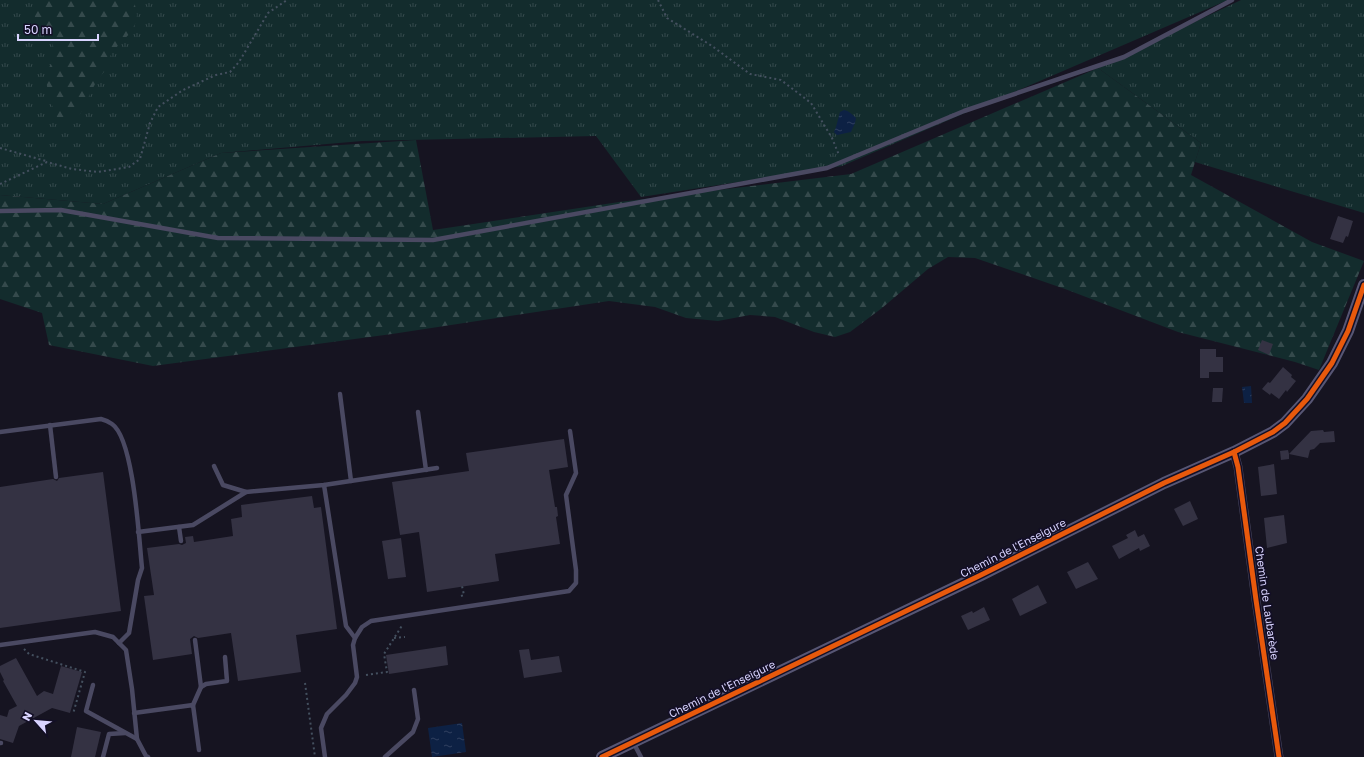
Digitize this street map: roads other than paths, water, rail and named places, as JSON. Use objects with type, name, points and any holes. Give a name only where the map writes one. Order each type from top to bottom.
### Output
[{"type":"street","name":"Chemin de l'Enseigure","points":[[602,757],[981,575],[1164,483],[1234,452],[1273,432],[1285,423],[1307,399],[1321,380],[1342,345],[1364,285]]},
{"type":"street","name":"Chemin de Laubarède","points":[[1234,452],[1238,467],[1279,757]]},
{"type":"lane","points":[[0,211],[62,210],[218,238],[433,240],[827,168],[964,111],[1124,58],[1232,0]]},
{"type":"lane","points":[[340,394],[351,481]]},
{"type":"lane","points":[[418,412],[426,470]]},
{"type":"lane","points":[[0,432],[101,419],[113,424],[121,437],[132,471],[142,568],[129,633],[119,643]]},
{"type":"lane","points":[[50,425],[56,476]]},
{"type":"lane","points":[[325,757],[320,728],[327,714],[346,695],[355,683],[357,677],[354,645],[362,627],[371,621],[568,591],[576,583],[576,570],[566,495],[576,473],[570,431]]},
{"type":"lane","points":[[214,466],[223,485],[246,492],[324,485],[437,468]]},
{"type":"lane","points":[[324,485],[346,626],[356,638]]},
{"type":"lane","points":[[138,532],[193,525],[246,492]]},
{"type":"lane","points":[[179,527],[181,541]]},
{"type":"lane","points":[[0,645],[95,632],[113,637],[126,650],[136,739],[146,757]]},
{"type":"lane","points":[[195,640],[201,687],[193,705],[199,750]]},
{"type":"lane","points":[[201,687],[206,684],[227,681],[225,657]]},
{"type":"lane","points":[[93,685],[86,711],[136,739]]},
{"type":"lane","points":[[385,757],[413,732],[418,720],[414,690]]},
{"type":"lane","points":[[134,713],[193,705]]},
{"type":"lane","points":[[103,757],[109,734],[124,733]]},
{"type":"lane","points":[[633,742],[641,757]]},
{"type":"water","points":[[844,110],[856,118],[855,123],[851,132],[837,135],[834,132],[840,112]]},
{"type":"water","points":[[1251,386],[1252,403],[1244,403],[1242,387]]},
{"type":"water","points":[[462,723],[466,752],[432,757],[428,728]]}]
